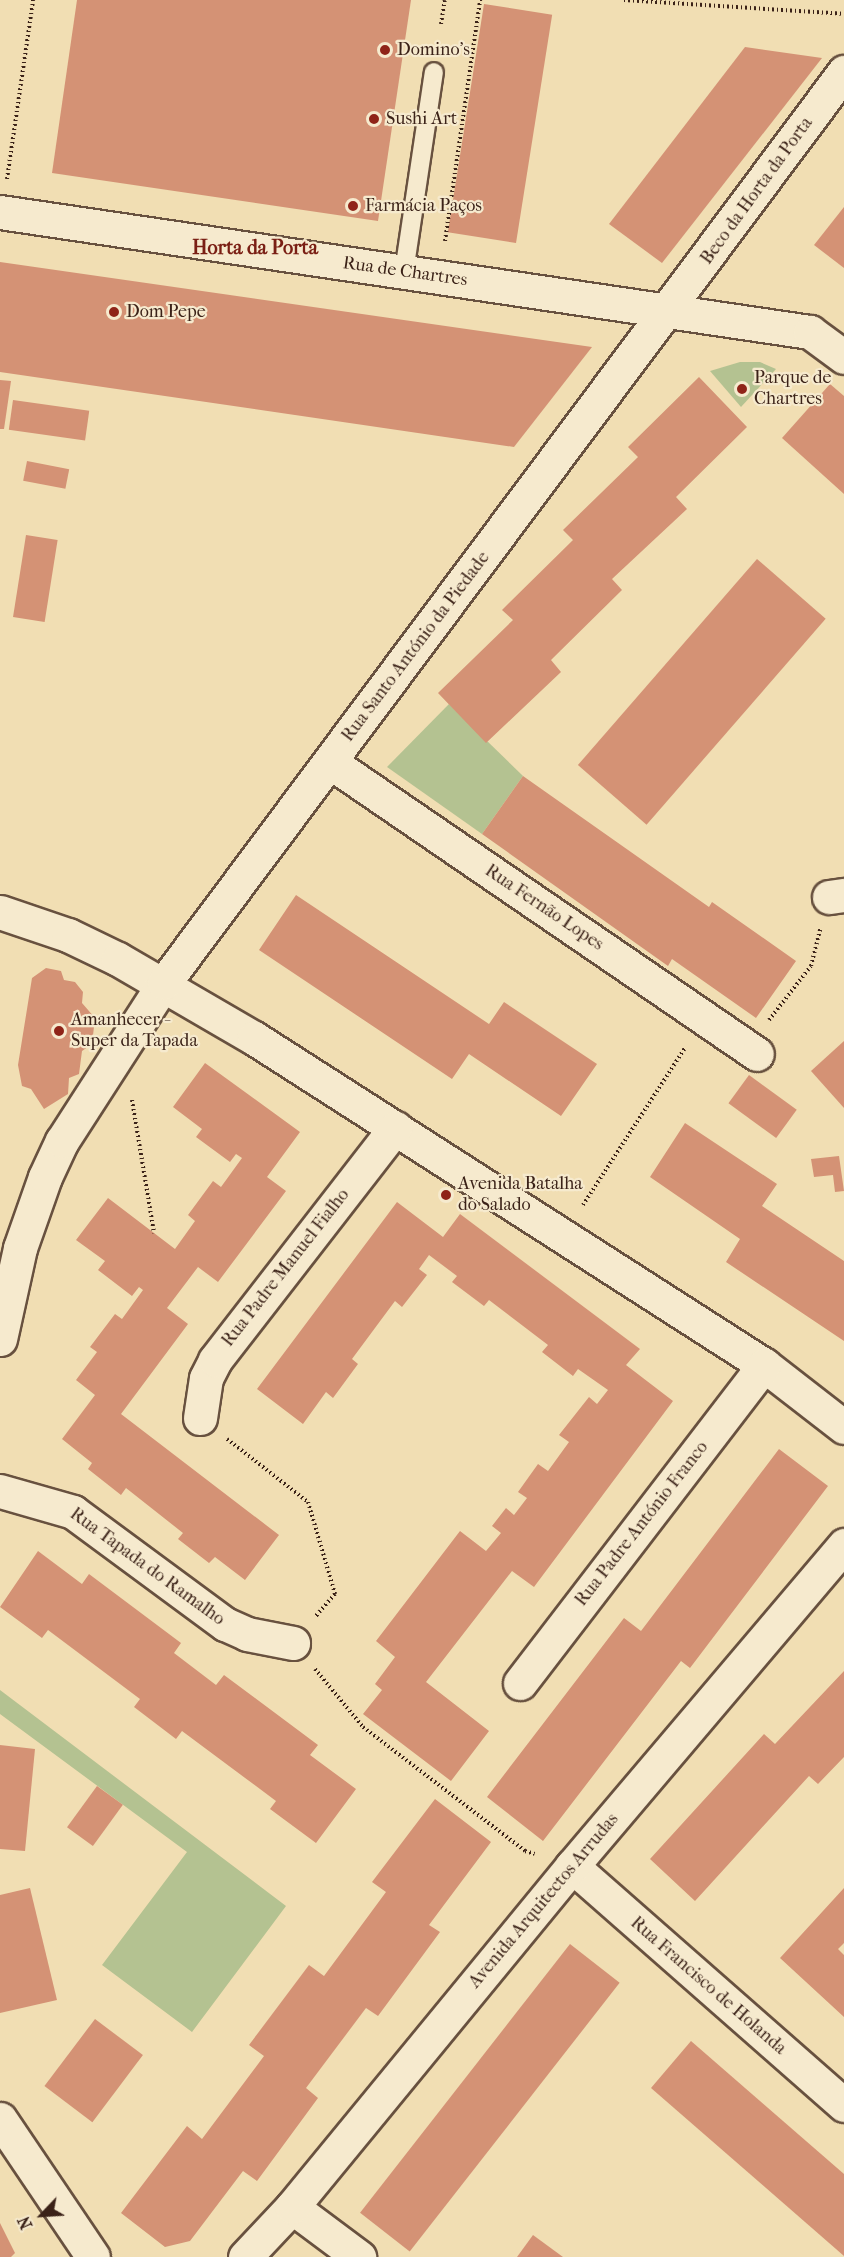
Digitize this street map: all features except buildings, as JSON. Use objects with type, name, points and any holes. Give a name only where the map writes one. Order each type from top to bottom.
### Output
[{"type":"street","name":"Beco da Horta da Porta","points":[[669,310],[844,72]]},
{"type":"street","name":"Rua de Chartres","points":[[1,212],[810,332],[844,357]]},
{"type":"street","name":"Rua Santo António da Piedade","points":[[0,1339],[20,1248],[45,1178],[62,1141],[164,983],[669,310]]},
{"type":"street","name":"Rua Fernão Lopes","points":[[330,762],[753,1050]]},
{"type":"street","points":[[0,912],[69,935],[164,983],[764,1365],[844,1427]]},
{"type":"street","name":"Rua Padre Manuel Fialho","points":[[200,1418],[206,1378],[215,1359],[394,1128]]},
{"type":"street","name":"Rua Padre António Franco","points":[[520,1683],[764,1365]]},
{"type":"street","name":"Rua Tapada do Ramalho","points":[[0,1491],[73,1512],[225,1624],[247,1634],[293,1643]]},
{"type":"street","name":"Avenida Arquitectos Arrudas","points":[[245,2257],[292,2208],[572,1866],[844,1545]]},
{"type":"street","name":"Rua Francisco de Holanda","points":[[572,1866],[844,2105]]},
{"type":"street","points":[[0,2120],[93,2257]]},
{"type":"street","points":[[292,2208],[359,2257]]},
{"type":"lane","points":[[404,272],[434,72]]},
{"type":"path","points":[[1,212],[33,0]]},
{"type":"path","points":[[441,24],[445,0]]},
{"type":"path","points":[[440,277],[480,0]]},
{"type":"path","points":[[624,0],[844,14]]},
{"type":"path","points":[[753,1050],[810,966],[837,896]]},
{"type":"path","points":[[562,1236],[705,1018]]},
{"type":"path","points":[[130,1089],[154,1233]]},
{"type":"path","points":[[200,1418],[308,1502],[335,1594],[293,1643],[363,1727],[525,1851],[572,1866]]},
{"type":"green space","name":"Parque de Chartres","points":[[740,362],[760,362],[776,369],[741,407],[710,371]]},
{"type":"green space","points":[[449,704],[523,776],[482,834],[387,767]]},
{"type":"green space","points":[[0,1690],[286,1906],[192,2032],[102,1965],[187,1852],[0,1714]]},
{"type":"place","name":"Domino's","points":[[385,50]]},
{"type":"place","name":"Sushi Art","points":[[374,119]]},
{"type":"place","name":"Farmácia Paços","points":[[353,206]]},
{"type":"place","name":"Dom Pepe","points":[[114,312]]},
{"type":"place","name":"Parque de Chartres","points":[[742,389]]},
{"type":"place","name":"Amanhecer - Super da Tapada","points":[[59,1031]]},
{"type":"place","name":"Avenida Batalha do Salado","points":[[446,1195]]},
{"type":"district","name":"Horta da Porta","points":[[255,247]]}]
